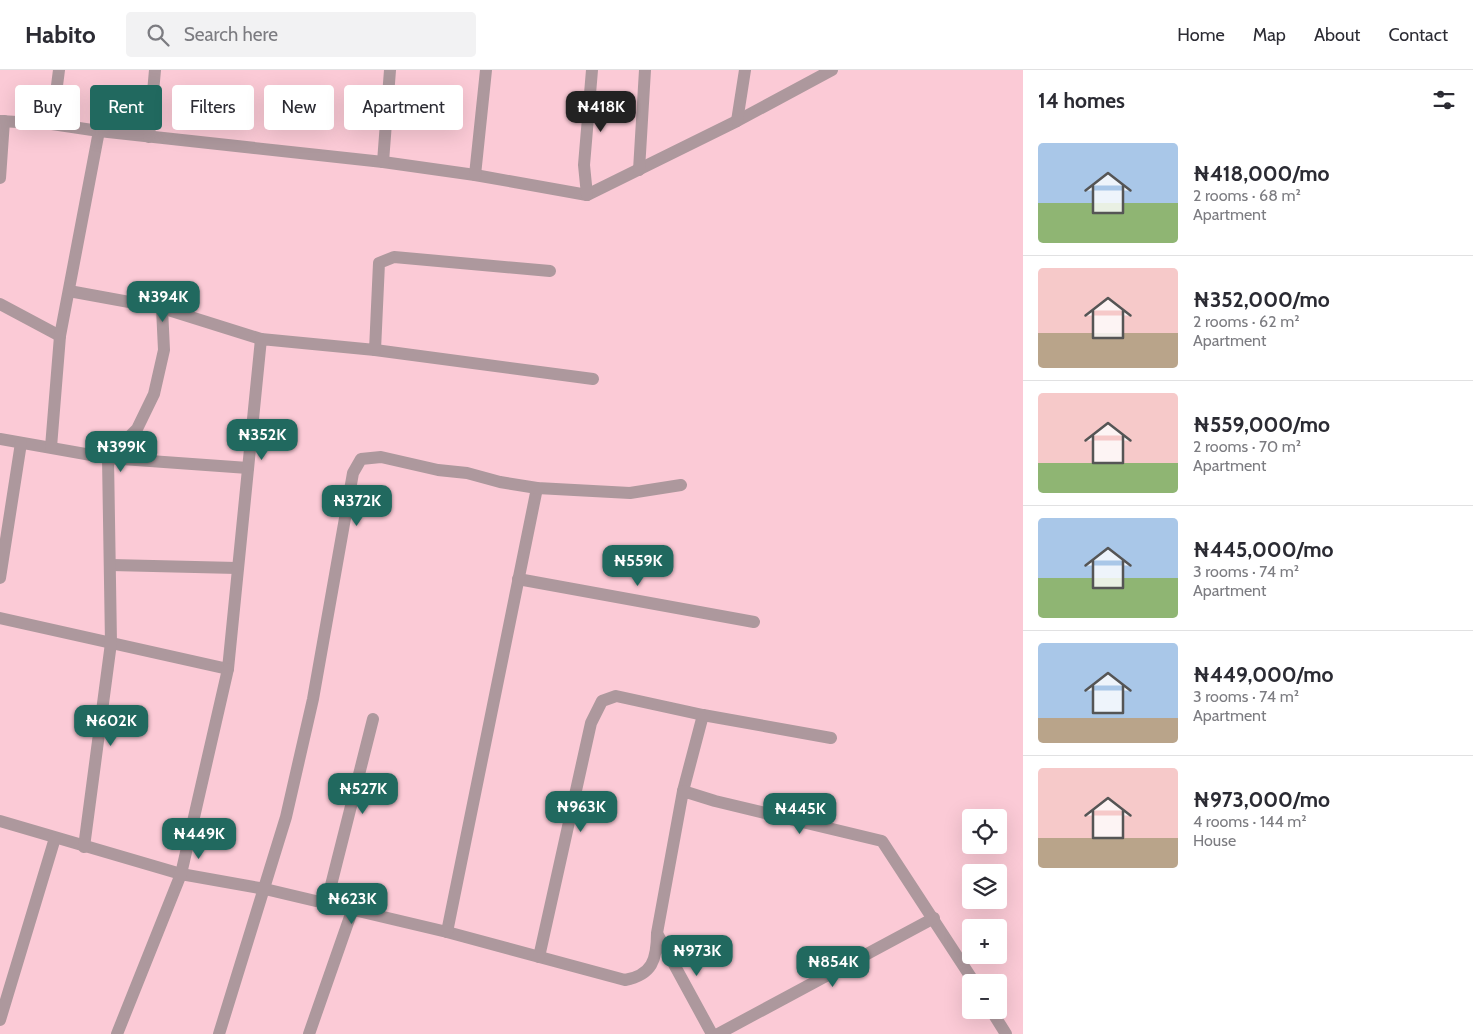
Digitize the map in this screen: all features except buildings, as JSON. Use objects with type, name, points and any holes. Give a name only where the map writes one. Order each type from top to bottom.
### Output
[{"type":"street","points":[[57,85],[59,70]]},
{"type":"street","points":[[150,137],[155,70]]},
{"type":"street","points":[[383,162],[390,70]]},
{"type":"street","points":[[476,175],[486,70]]},
{"type":"street","points":[[587,196],[584,165],[592,70]]},
{"type":"street","points":[[638,170],[646,70]]},
{"type":"street","points":[[737,121],[745,70]]},
{"type":"street","points":[[80,128],[383,162],[476,175],[587,196],[737,121],[832,70]]},
{"type":"street","points":[[0,178],[2,121],[15,122]]},
{"type":"street","points":[[51,448],[60,336],[99,131]]},
{"type":"street","points":[[375,350],[379,263],[394,256],[550,271]]},
{"type":"street","points":[[69,291],[162,308],[261,339],[375,350],[593,379]]},
{"type":"street","points":[[0,304],[60,336]]},
{"type":"street","points":[[84,847],[111,643],[108,458],[137,429],[154,394],[164,350],[162,308]]},
{"type":"street","points":[[117,1034],[181,874],[228,669],[261,339]]},
{"type":"street","points":[[0,439],[108,458],[248,468]]},
{"type":"street","points":[[0,578],[20,443]]},
{"type":"street","points":[[219,1034],[286,817],[304,740],[353,473],[361,459],[381,457],[537,488],[630,493],[680,484]]},
{"type":"street","points":[[447,932],[537,488]]},
{"type":"street","points":[[110,565],[237,568]]},
{"type":"street","points":[[518,579],[754,622]]},
{"type":"street","points":[[0,618],[228,669]]},
{"type":"street","points":[[539,957],[591,723],[602,701],[616,696],[703,715],[831,738]]},
{"type":"street","points":[[0,821],[181,874],[265,889],[326,905],[447,932],[624,980],[640,977],[650,968],[657,946],[657,933],[683,791],[703,715]]},
{"type":"street","points":[[326,905],[373,719]]},
{"type":"street","points":[[683,791],[715,801],[882,841],[969,974]]},
{"type":"street","points":[[0,1020],[55,838]]},
{"type":"street","points":[[308,1034],[352,911]]},
{"type":"street","points":[[718,1034],[934,918]]},
{"type":"street","points":[[657,933],[712,1034]]},
{"type":"street","points":[[997,1019],[1006,1034]]}]
